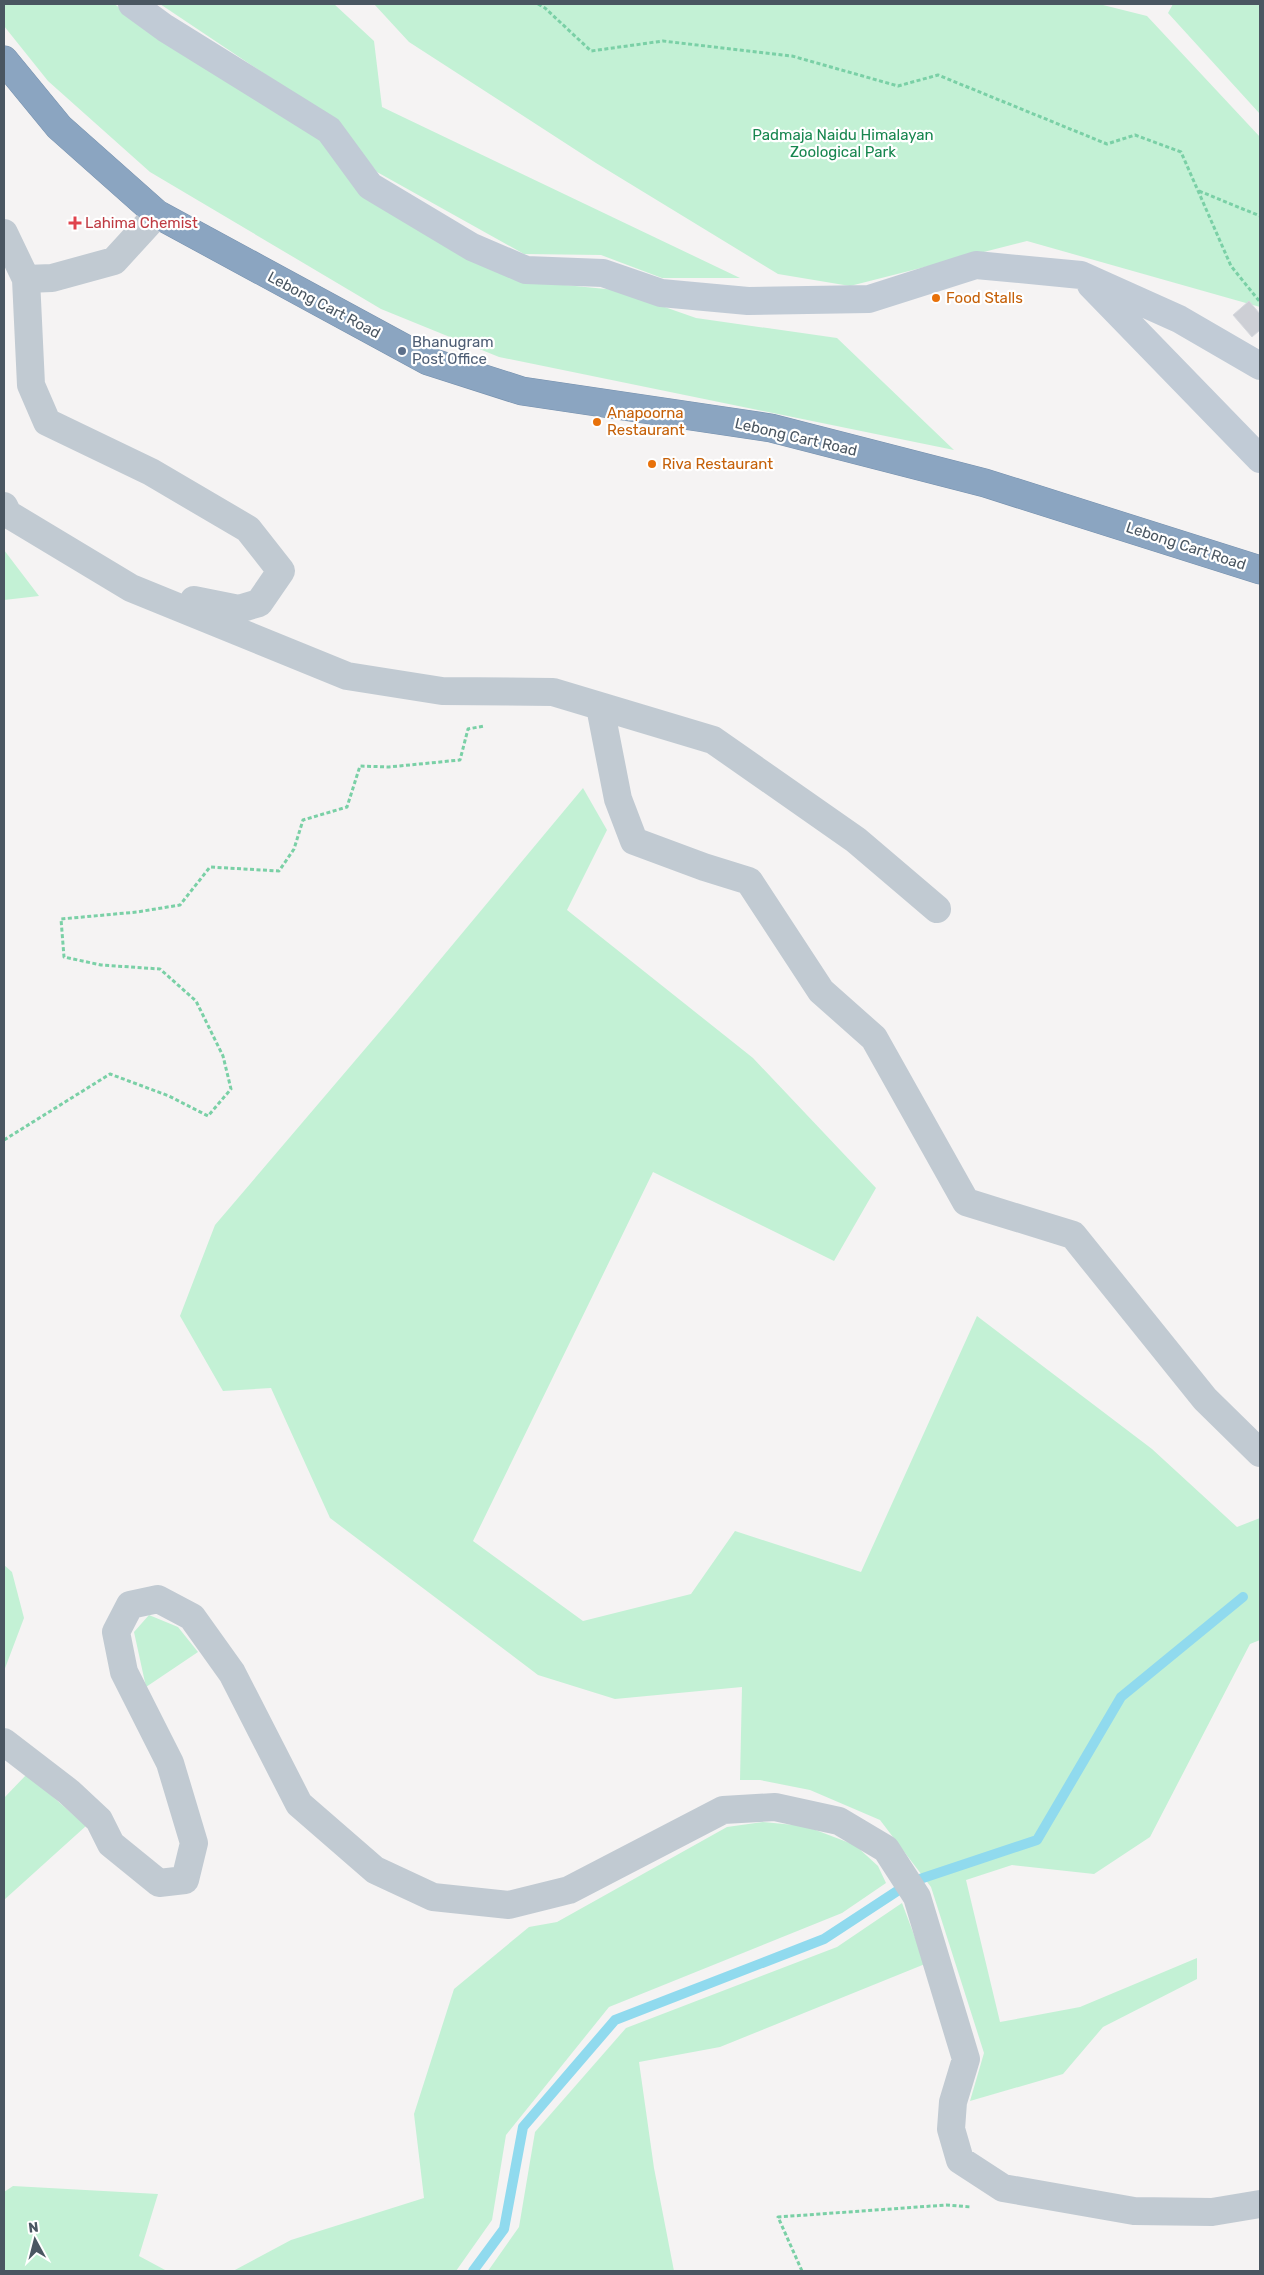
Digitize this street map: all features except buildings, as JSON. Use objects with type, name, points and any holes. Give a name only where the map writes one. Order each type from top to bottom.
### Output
[{"type":"highway","name":"Lebong Cart Road","points":[[4,60],[59,127],[157,214],[428,361],[522,391],[771,428],[986,483],[1260,570]]},
{"type":"main road","points":[[132,4],[165,28],[329,130],[370,186],[472,247],[526,270],[603,273],[660,293],[748,301],[869,299],[976,265],[1082,275],[1179,319],[1260,366]]},
{"type":"main road","points":[[1082,275],[1260,459]]},
{"type":"street","points":[[26,278],[52,278],[114,261],[157,214]]},
{"type":"street","points":[[4,233],[26,278],[31,385],[47,422],[151,472],[248,529],[281,571],[259,603],[239,609],[131,588]]},
{"type":"street","points":[[4,506],[8,514],[131,588],[347,676],[442,690],[553,692],[713,740],[856,840],[937,909]]},
{"type":"street","points":[[600,707],[618,799],[634,841],[704,867],[749,880],[821,992],[874,1038],[966,1202],[1073,1235],[1205,1399],[1260,1452]]},
{"type":"street","points":[[4,1742],[70,1792],[99,1820],[111,1844],[159,1883],[185,1880],[194,1844],[170,1763],[124,1672],[116,1632],[130,1605],[158,1599],[192,1617],[232,1673],[299,1804],[375,1870],[433,1896],[509,1906],[570,1890],[723,1810],[775,1807],[839,1821],[886,1849],[917,1897],[966,2059],[953,2102],[951,2129],[960,2160],[1003,2188],[1134,2211],[1212,2212],[1260,2204]]},
{"type":"path","points":[[538,4],[545,8],[590,52],[663,41],[792,56],[898,86],[938,75],[1107,144],[1135,135],[1181,152],[1231,266],[1260,302]]},
{"type":"path","points":[[1198,191],[1260,216]]},
{"type":"path","points":[[4,1140],[110,1074],[169,1096],[208,1116],[231,1089],[223,1056],[196,1001],[160,970],[101,965],[64,957],[61,919],[137,912],[180,905],[210,867],[279,871],[294,849],[303,820],[347,806],[360,766],[388,767],[460,760],[468,729],[510,720],[511,691]]},
{"type":"path","points":[[802,2271],[778,2217],[946,2205],[974,2207]]},
{"type":"green space","points":[[4,4],[114,4],[321,138],[534,282],[616,290],[696,318],[837,338],[954,450],[499,357],[381,309],[150,172],[48,81],[4,26]]},
{"type":"green space","points":[[160,4],[334,4],[374,41],[382,107],[740,278],[662,278],[601,255],[524,254],[377,172],[335,121]]},
{"type":"green space","name":"Padmaja Naidu Himalayan Zoological Park","points":[[374,4],[1099,4],[1147,16],[1260,137],[1260,307],[1027,241],[850,286],[778,274],[596,163],[409,42]]},
{"type":"green space","points":[[1173,4],[1260,4],[1260,114],[1168,13]]},
{"type":"green space","points":[[4,550],[39,596],[4,600]]},
{"type":"green space","points":[[583,788],[607,830],[567,910],[753,1058],[876,1188],[834,1261],[653,1172],[473,1541],[583,1621],[691,1594],[735,1531],[861,1572],[977,1316],[1152,1449],[1237,1527],[1260,1518],[1260,1640],[1250,1644],[1150,1837],[1094,1874],[1012,1865],[966,1880],[1000,2022],[1080,2007],[1197,1958],[1197,1979],[1103,2027],[1063,2074],[970,2101],[984,2053],[931,1887],[880,1820],[810,1790],[760,1780],[740,1780],[742,1687],[615,1699],[538,1675],[330,1518],[271,1388],[223,1391],[180,1316],[215,1225],[394,1015]]},
{"type":"green space","points":[[4,1565],[12,1572],[24,1618],[4,1671]]},
{"type":"green space","points":[[149,1615],[178,1627],[198,1652],[146,1687],[134,1632]]},
{"type":"green space","points":[[27,1774],[86,1826],[4,1900],[4,1798]]},
{"type":"green space","points":[[763,1822],[805,1826],[855,1845],[878,1866],[886,1883],[842,1913],[609,2007],[506,2135],[492,2220],[456,2271],[233,2271],[291,2240],[424,2198],[414,2114],[454,1989],[529,1927],[557,1922],[727,1827]]},
{"type":"green space","points":[[902,1903],[925,1964],[720,2047],[639,2062],[654,2168],[674,2271],[488,2271],[519,2227],[535,2132],[626,2028],[837,1947]]},
{"type":"green space","points":[[13,2186],[158,2194],[139,2256],[167,2271],[4,2271],[4,2192]]},
{"type":"waterway","points":[[473,2271],[504,2229],[523,2127],[615,2020],[824,1939],[911,1882],[1037,1840],[1121,1697],[1243,1597]]},
{"type":"place","name":"Lahima Chemist","points":[[75,223]]},
{"type":"place","name":"Food Stalls","points":[[936,298]]},
{"type":"place","name":"Bhanugram Post Office","points":[[402,351]]},
{"type":"place","name":"Anapoorna Restaurant","points":[[597,422]]},
{"type":"place","name":"Riva Restaurant","points":[[652,464]]}]
